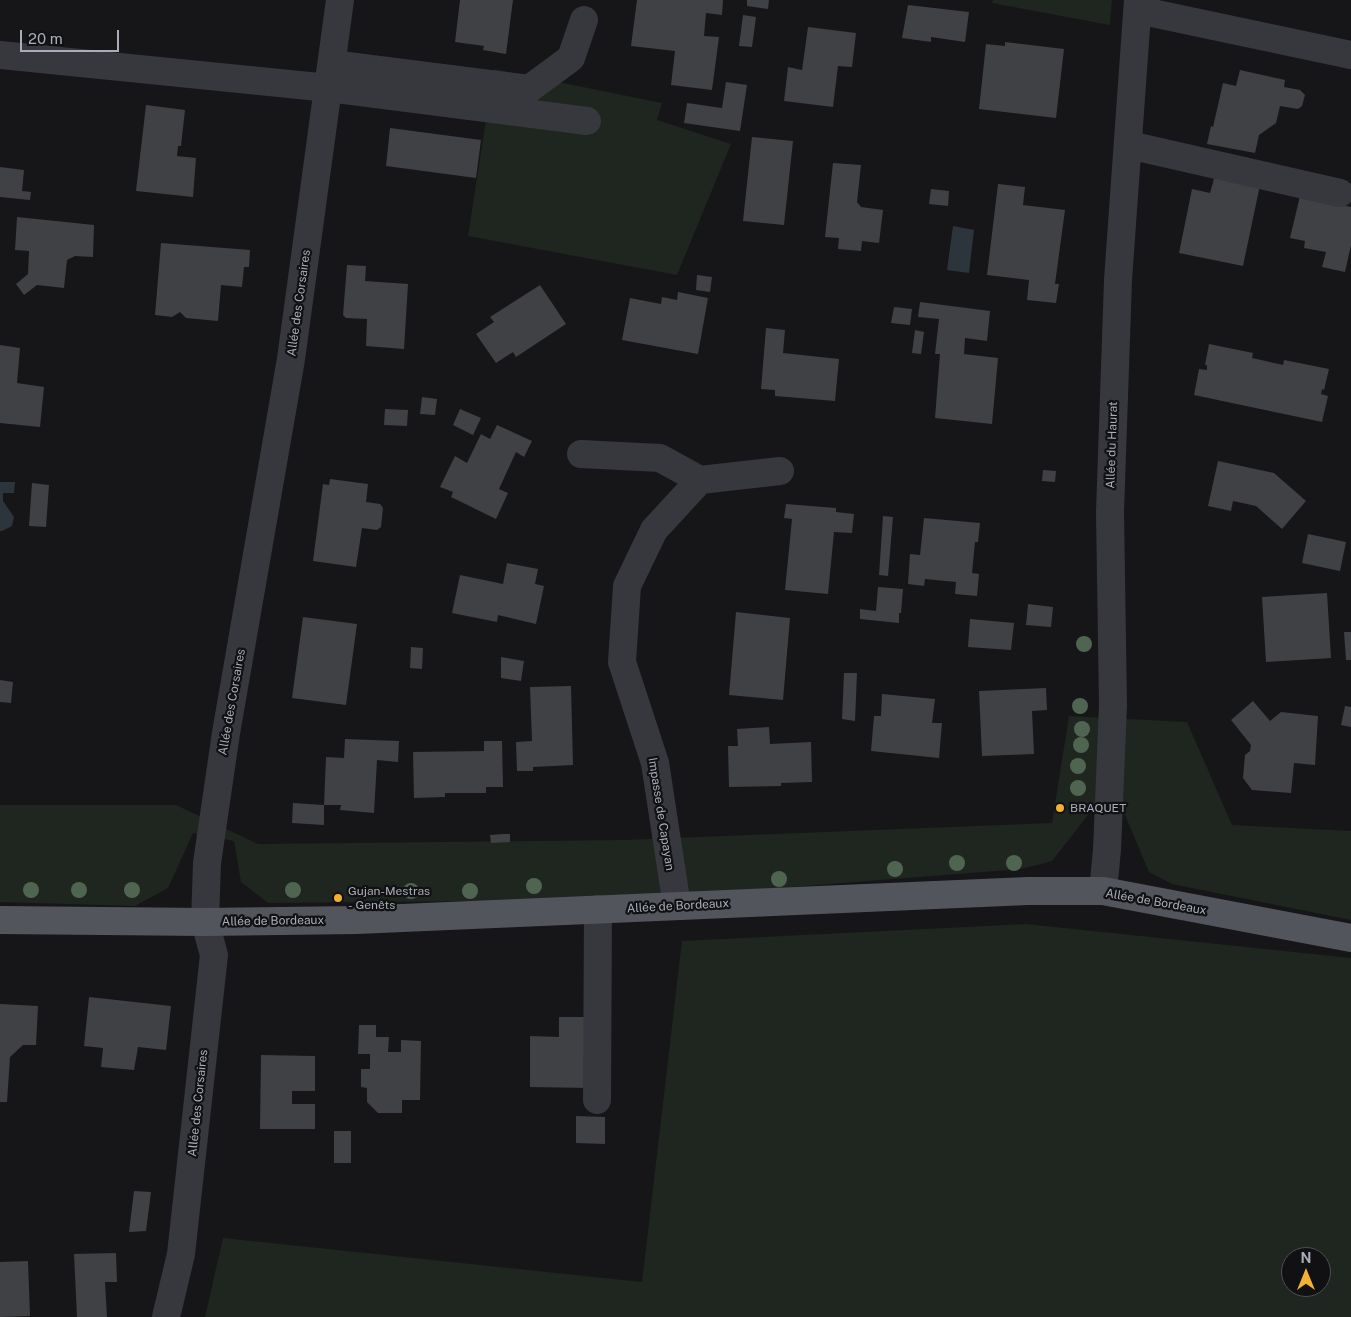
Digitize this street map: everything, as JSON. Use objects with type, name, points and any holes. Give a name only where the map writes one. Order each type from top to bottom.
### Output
[{"type":"main road","name":"Allée de Bordeaux","points":[[0,920],[205,922],[356,920],[1028,891],[1103,891],[1351,938]]},
{"type":"street","name":"Allée des Corsaires","points":[[166,1317],[181,1254],[214,955],[205,922],[209,844],[226,733],[292,359],[340,0]]},
{"type":"street","points":[[1138,5],[1351,55]]},
{"type":"street","name":"Allée du Haurat","points":[[1103,891],[1107,850],[1113,705],[1110,512],[1117,299],[1138,5]]},
{"type":"street","points":[[0,55],[529,89],[571,58],[584,20]]},
{"type":"street","points":[[330,76],[587,121]]},
{"type":"street","points":[[1128,145],[1340,193]]},
{"type":"street","points":[[581,454],[660,458],[700,480],[780,471]]},
{"type":"street","name":"Impasse de Capayan","points":[[677,906],[655,763],[622,662],[627,586],[654,530],[700,480]]},
{"type":"street","points":[[597,1100],[598,910]]},
{"type":"shaded area","points":[[993,0],[1112,0],[1110,25],[992,3]]},
{"type":"shaded area","points":[[494,69],[662,103],[657,120],[731,144],[677,275],[468,236]]},
{"type":"shaded area","points":[[953,226],[974,230],[969,273],[947,270]]},
{"type":"shaded area","points":[[0,482],[15,482],[14,493],[3,493],[3,501],[14,517],[12,526],[2,531],[0,531]]},
{"type":"shaded area","points":[[1069,716],[1187,722],[1232,825],[1351,831],[1351,920],[1172,884],[1149,872],[1125,815],[1092,810],[1052,861],[1021,869],[702,894],[489,901],[268,903],[241,882],[234,841],[193,833],[168,888],[135,906],[0,902],[0,805],[176,805],[258,844],[623,840],[1052,823]]},
{"type":"shaded area","points":[[1026,924],[1351,958],[1351,1317],[205,1317],[223,1238],[642,1282],[682,941]]},
{"type":"building","points":[[460,0],[513,0],[506,54],[483,50],[484,46],[455,42]]},
{"type":"building","points":[[637,0],[723,0],[722,15],[706,13],[704,36],[719,37],[712,90],[671,85],[675,51],[631,46]]},
{"type":"building","points":[[747,0],[769,0],[768,9],[747,6]]},
{"type":"building","points":[[908,5],[969,12],[965,42],[931,37],[931,42],[902,38]]},
{"type":"building","points":[[743,15],[756,17],[752,47],[739,46]]},
{"type":"building","points":[[808,27],[856,33],[852,67],[838,66],[833,107],[784,101],[788,67],[802,70]]},
{"type":"building","points":[[1005,42],[1064,49],[1056,118],[979,109],[986,44],[1005,46]]},
{"type":"building","points":[[1240,70],[1285,80],[1284,87],[1300,90],[1305,95],[1302,106],[1298,109],[1280,106],[1276,123],[1259,135],[1255,153],[1207,144],[1223,83],[1236,86]]},
{"type":"building","points":[[726,82],[747,85],[740,131],[684,123],[687,103],[722,108]]},
{"type":"building","points":[[146,105],[185,110],[181,146],[178,146],[177,156],[196,158],[193,197],[136,191]]},
{"type":"building","points":[[390,128],[481,140],[476,178],[386,166]]},
{"type":"building","points":[[752,137],[793,141],[784,225],[743,221]]},
{"type":"building","points":[[833,163],[861,165],[857,202],[861,207],[883,210],[879,243],[862,241],[861,251],[838,249],[839,238],[825,237]]},
{"type":"building","points":[[0,167],[24,170],[22,191],[31,192],[30,200],[0,197]]},
{"type":"building","points":[[1215,175],[1260,185],[1243,266],[1179,253],[1192,189],[1210,193]]},
{"type":"building","points":[[998,184],[1025,187],[1023,205],[1065,210],[1055,284],[1059,284],[1056,303],[1027,300],[1029,280],[987,275]]},
{"type":"building","points":[[931,189],[949,191],[948,206],[929,204]]},
{"type":"building","points":[[1300,196],[1351,207],[1351,245],[1345,272],[1322,267],[1326,252],[1304,248],[1305,241],[1290,238]]},
{"type":"building","points":[[17,217],[94,225],[93,257],[75,256],[67,260],[64,288],[37,285],[24,295],[16,284],[28,274],[29,251],[15,250]]},
{"type":"building","points":[[161,243],[250,250],[249,267],[244,267],[242,287],[221,285],[218,321],[186,318],[180,312],[172,317],[155,315]]},
{"type":"building","points":[[347,265],[366,266],[365,281],[408,284],[404,349],[366,346],[367,319],[346,318],[343,315]]},
{"type":"building","points":[[697,275],[712,277],[710,292],[696,290]]},
{"type":"building","points":[[540,285],[566,324],[516,357],[513,352],[496,363],[476,334],[494,322],[490,317]]},
{"type":"building","points":[[678,292],[708,298],[698,354],[622,340],[630,298],[661,304],[662,297],[677,300]]},
{"type":"building","points":[[920,302],[990,311],[987,341],[965,338],[964,354],[998,358],[992,424],[935,418],[940,354],[935,354],[939,319],[918,317]]},
{"type":"building","points":[[894,307],[912,309],[910,325],[891,323]]},
{"type":"building","points":[[766,328],[785,330],[783,353],[839,359],[835,401],[775,396],[775,390],[761,389]]},
{"type":"building","points":[[915,330],[924,332],[921,354],[912,353]]},
{"type":"building","points":[[1209,344],[1253,353],[1252,358],[1283,365],[1284,360],[1329,369],[1324,390],[1322,389],[1321,394],[1328,396],[1322,422],[1194,395],[1199,369],[1207,370],[1207,365],[1205,365]]},
{"type":"building","points":[[0,345],[20,348],[17,383],[44,387],[40,427],[0,423]]},
{"type":"building","points":[[422,397],[437,399],[435,415],[420,414]]},
{"type":"building","points":[[385,409],[408,410],[407,426],[384,425]]},
{"type":"building","points":[[460,409],[481,418],[473,435],[453,425]]},
{"type":"building","points":[[497,425],[532,441],[524,457],[516,452],[499,489],[508,493],[496,519],[451,497],[453,492],[440,487],[455,456],[467,463],[481,434],[490,439]]},
{"type":"building","points":[[1218,461],[1274,473],[1306,501],[1282,529],[1256,506],[1233,501],[1231,511],[1208,506]]},
{"type":"building","points":[[1043,470],[1056,471],[1055,482],[1042,481]]},
{"type":"building","points":[[330,479],[368,484],[366,502],[380,504],[383,508],[381,527],[377,530],[362,528],[356,567],[313,561],[323,484],[329,485]]},
{"type":"building","points":[[32,483],[49,485],[46,527],[29,526]]},
{"type":"building","points":[[786,504],[836,508],[836,512],[854,514],[852,533],[834,532],[828,594],[785,590],[792,519],[784,518]]},
{"type":"building","points":[[883,516],[893,517],[888,576],[879,575]]},
{"type":"building","points":[[924,518],[980,523],[978,542],[975,542],[972,573],[979,574],[977,596],[955,594],[956,582],[925,579],[924,586],[908,584],[910,554],[920,555]]},
{"type":"building","points":[[1308,534],[1346,542],[1340,571],[1302,563]]},
{"type":"building","points":[[507,563],[538,569],[535,584],[544,586],[536,624],[498,615],[497,622],[452,613],[460,575],[503,584]]},
{"type":"building","points":[[878,587],[903,589],[899,623],[860,619],[860,609],[876,611]]},
{"type":"building","points":[[1327,593],[1331,658],[1266,662],[1262,597]]},
{"type":"building","points":[[1028,604],[1053,607],[1051,627],[1026,625]]},
{"type":"building","points":[[736,612],[790,618],[783,700],[729,695]]},
{"type":"building","points":[[303,617],[357,624],[346,705],[292,698]]},
{"type":"building","points":[[970,619],[1014,623],[1011,650],[968,647]]},
{"type":"building","points":[[1344,632],[1351,632],[1351,660],[1346,660]]},
{"type":"building","points":[[411,647],[423,648],[422,669],[410,668]]},
{"type":"building","points":[[501,657],[524,661],[521,681],[501,678]]},
{"type":"building","points":[[844,673],[857,673],[855,721],[842,719]]},
{"type":"building","points":[[0,680],[13,682],[11,703],[0,702]]},
{"type":"building","points":[[571,686],[573,765],[533,767],[533,771],[517,771],[516,742],[532,741],[530,687]]},
{"type":"building","points":[[1046,688],[1047,710],[1032,711],[1034,754],[982,756],[979,691]]},
{"type":"building","points":[[882,694],[935,699],[932,723],[942,723],[939,758],[871,751],[874,716],[881,716]]},
{"type":"building","points":[[1253,701],[1270,721],[1281,712],[1318,716],[1315,765],[1294,763],[1291,793],[1252,790],[1243,778],[1245,755],[1250,751],[1251,745],[1231,720]]},
{"type":"building","points":[[1345,706],[1351,707],[1351,727],[1341,725]]},
{"type":"building","points":[[769,727],[770,744],[811,742],[812,782],[781,783],[781,786],[729,787],[728,746],[738,746],[737,729]]},
{"type":"building","points":[[345,739],[399,741],[398,762],[377,760],[374,813],[340,810],[341,805],[324,805],[326,757],[344,758]]},
{"type":"building","points":[[484,741],[502,741],[503,787],[486,787],[486,793],[445,793],[445,797],[414,798],[413,752],[484,751]]},
{"type":"building","points":[[293,803],[324,805],[324,825],[292,823]]},
{"type":"building","name":"BRAQUET","points":[[1058,803],[1063,804],[1062,813],[1056,812]]},
{"type":"building","points":[[510,834],[510,842],[491,843],[490,835]]},
{"type":"building","points":[[89,997],[171,1006],[166,1050],[138,1047],[134,1070],[101,1067],[103,1048],[84,1046]]},
{"type":"building","points":[[0,1004],[38,1006],[36,1045],[23,1045],[10,1057],[7,1102],[0,1102]]},
{"type":"building","points":[[559,1017],[590,1017],[589,1088],[530,1087],[530,1036],[559,1037]]},
{"type":"building","points":[[359,1025],[376,1025],[376,1037],[389,1037],[388,1052],[401,1052],[401,1040],[421,1041],[420,1100],[402,1100],[402,1113],[378,1113],[367,1102],[367,1088],[361,1087],[361,1069],[370,1069],[370,1054],[358,1054]]},
{"type":"building","points":[[261,1055],[315,1056],[315,1091],[292,1091],[292,1104],[315,1104],[315,1129],[260,1129]]},
{"type":"building","points":[[576,1116],[605,1117],[605,1144],[576,1143]]},
{"type":"building","points":[[334,1131],[351,1131],[351,1163],[334,1163]]},
{"type":"building","points":[[134,1191],[151,1192],[146,1231],[129,1232]]},
{"type":"building","points":[[116,1253],[117,1282],[105,1282],[107,1317],[77,1317],[74,1254]]},
{"type":"building","points":[[28,1261],[30,1316],[0,1317],[0,1262]]},
{"type":"place","name":"BRAQUET","points":[[1060,808]]},
{"type":"place","name":"Gujan-Mestras - Genêts","points":[[338,898]]}]
